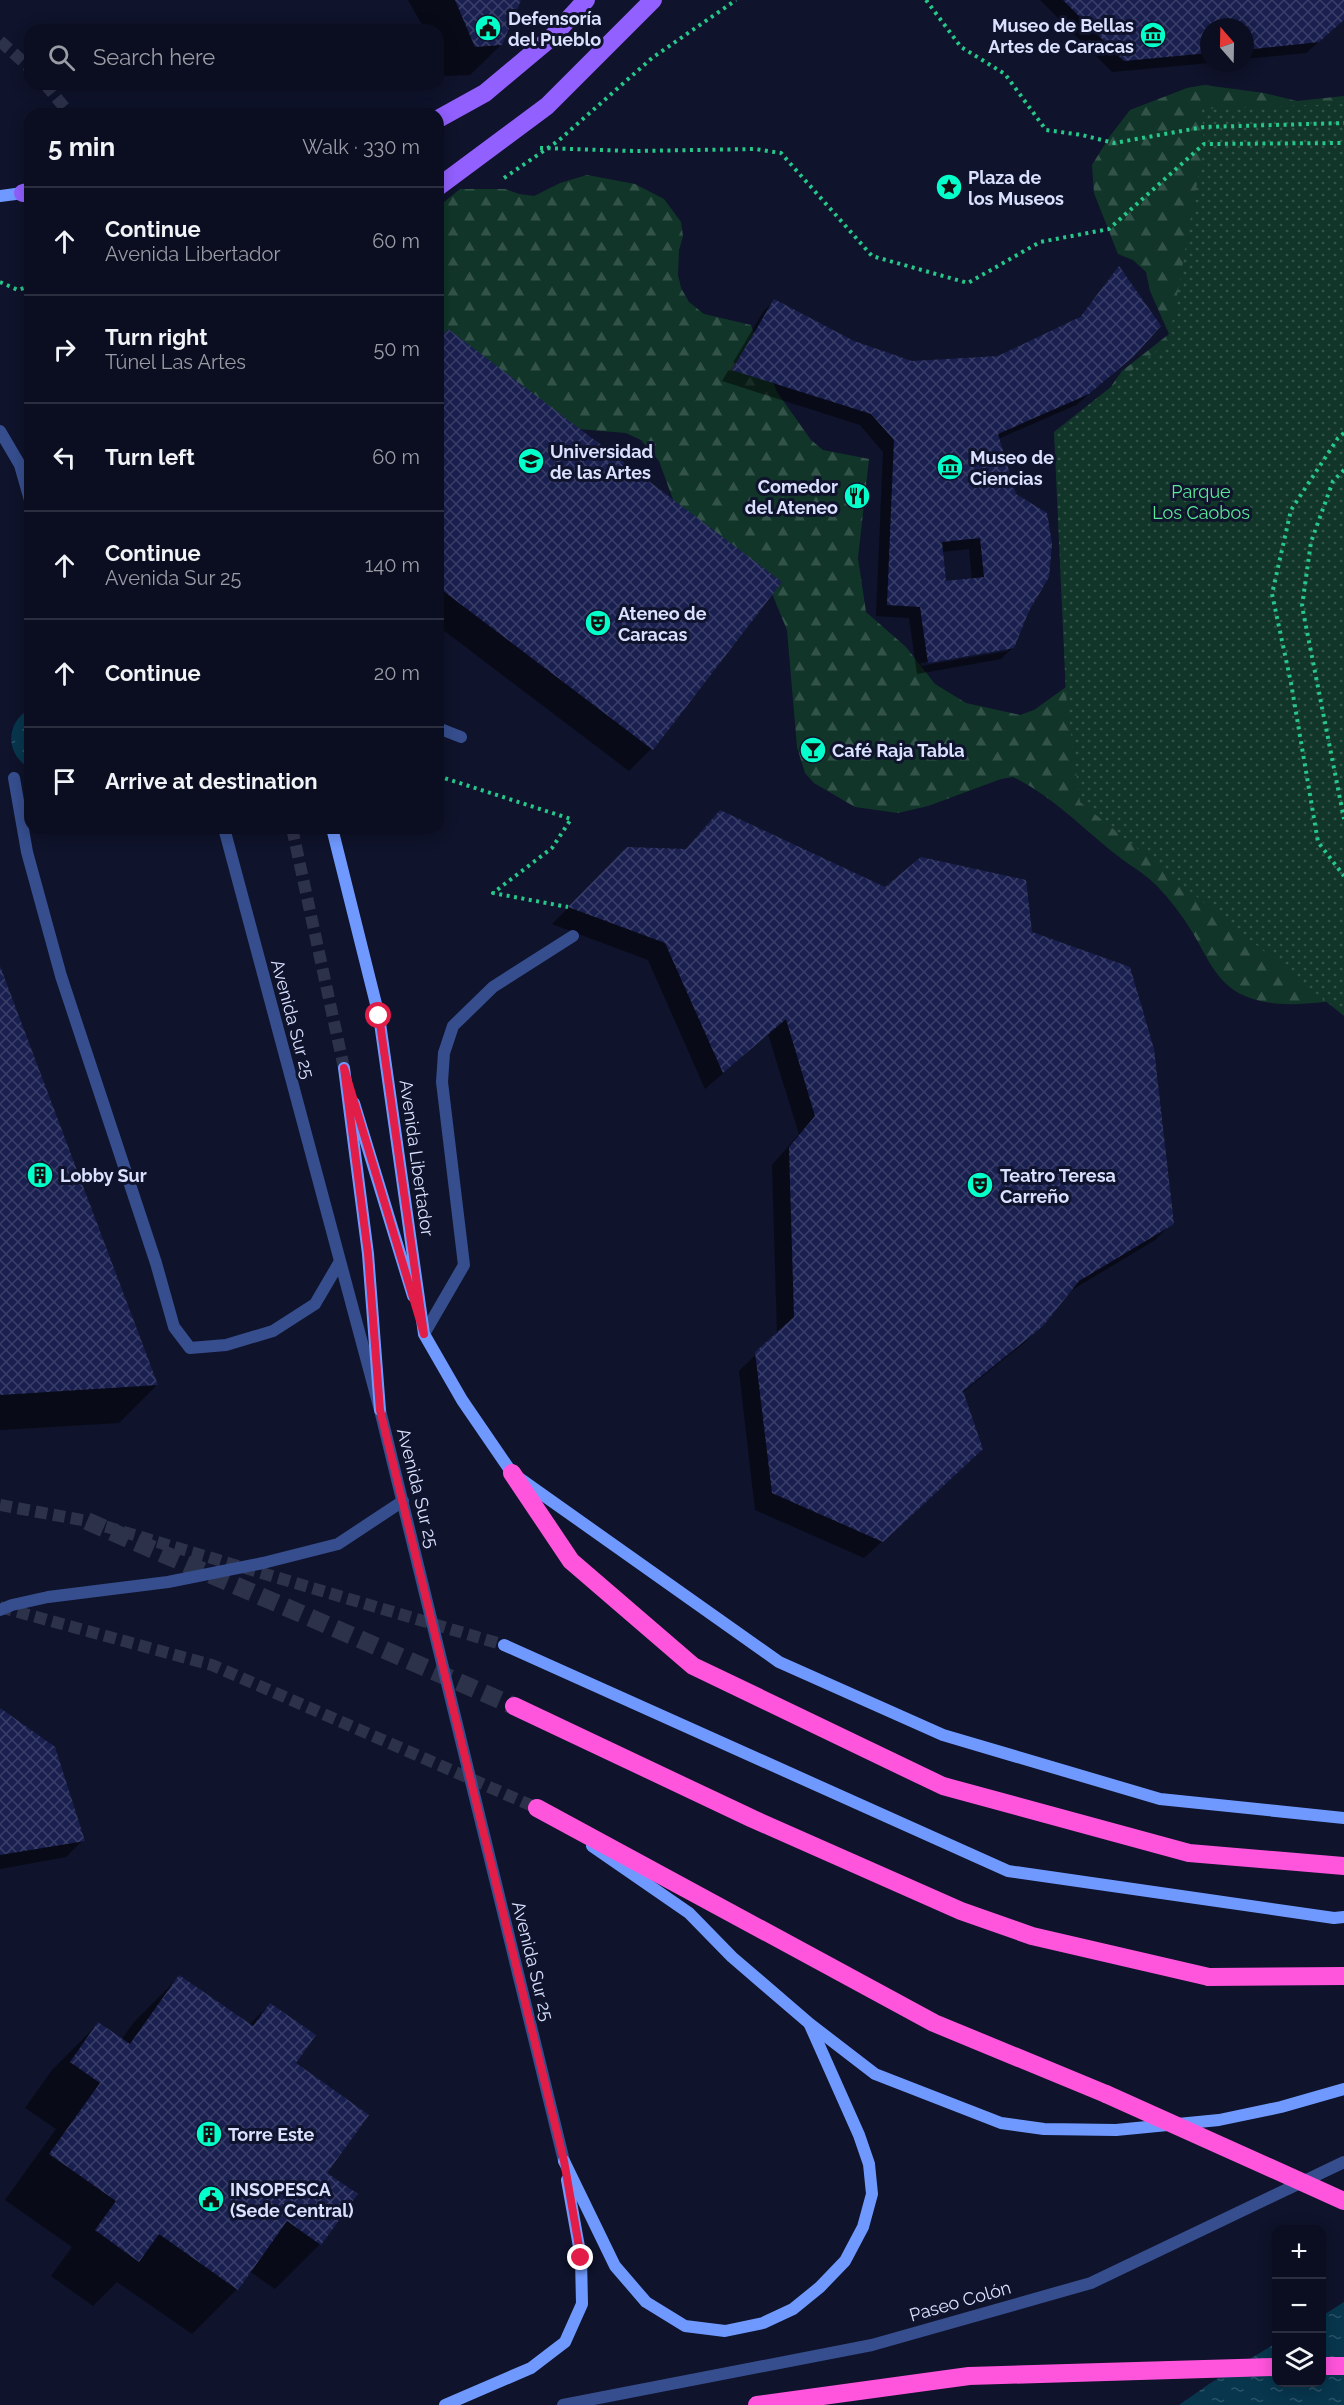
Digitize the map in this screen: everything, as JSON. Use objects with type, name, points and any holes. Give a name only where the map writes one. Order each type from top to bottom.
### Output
[{"type":"highway","points":[[512,1473],[571,1562],[693,1666],[943,1786],[1189,1853],[1344,1866]]},
{"type":"highway","points":[[514,1706],[753,1819],[961,1911],[1032,1936],[1209,1977],[1344,1977]]},
{"type":"highway","points":[[537,1808],[934,2023],[1106,2094],[1344,2200]]},
{"type":"highway","points":[[1326,2366],[1344,2366]]},
{"type":"highway","points":[[757,2405],[969,2376],[1272,2367]]},
{"type":"main road","points":[[444,116],[485,93],[553,36],[586,0]]},
{"type":"main road","points":[[444,183],[547,106],[653,0]]},
{"type":"main road","points":[[0,196],[24,197]]},
{"type":"main road","name":"Avenida Libertador","points":[[334,834],[379,1016],[424,1334],[462,1400],[512,1473]]},
{"type":"main road","points":[[380,1410],[368,1254],[344,1068],[424,1334]]},
{"type":"main road","points":[[512,1473],[779,1662],[943,1735],[1160,1799],[1344,1818]]},
{"type":"main road","points":[[504,1645],[1008,1871],[1334,1918],[1344,1917]]},
{"type":"main road","points":[[537,1808],[689,1913],[732,1957],[810,2024],[875,2074],[1001,2123],[1044,2129],[1116,2130],[1219,2120],[1281,2108],[1344,2089]]},
{"type":"main road","points":[[564,2161],[615,2266],[646,2302],[685,2325],[725,2331],[763,2323],[793,2309],[819,2288],[844,2261],[863,2227],[872,2194],[868,2164],[859,2135],[810,2024]]},
{"type":"main road","points":[[445,2405],[531,2368],[565,2342],[582,2304],[581,2258],[564,2161]]},
{"type":"street","points":[[0,430],[20,465],[24,479]]},
{"type":"street","points":[[444,730],[461,737]]},
{"type":"street","points":[[14,778],[27,852],[62,976],[156,1263],[174,1328],[190,1348],[226,1345],[273,1331],[315,1304],[339,1263]]},
{"type":"street","name":"Avenida Sur 25","points":[[226,834],[380,1410],[564,2161]]},
{"type":"street","points":[[424,1334],[464,1265],[442,1082],[444,1053],[453,1026],[494,987],[573,936]]},
{"type":"street","points":[[0,1611],[12,1605],[48,1597],[168,1582],[263,1563],[338,1544],[403,1501]]},
{"type":"street","name":"Paseo Colón","points":[[563,2405],[872,2345],[1091,2283],[1344,2162]]},
{"type":"path","points":[[496,182],[548,148],[652,58],[736,0]]},
{"type":"path","points":[[926,0],[961,47],[1005,74],[1046,130],[1082,135],[1114,143],[1204,128],[1344,123]]},
{"type":"path","points":[[537,147],[634,151],[755,149],[781,153],[872,256],[968,283],[1040,242],[1109,229],[1204,144],[1344,143]]},
{"type":"path","points":[[0,282],[18,290],[24,288]]},
{"type":"path","points":[[1344,433],[1338,438],[1291,510],[1272,594],[1291,683],[1318,842],[1344,876]]},
{"type":"path","points":[[1344,470],[1333,481],[1311,542],[1302,606],[1344,819]]},
{"type":"path","points":[[444,778],[571,819],[552,848],[493,893],[568,907]]},
{"type":"green space","points":[[1204,85],[1264,93],[1297,101],[1344,96],[1344,1008],[1335,1001],[1278,1004],[1256,1000],[1235,991],[1219,976],[1184,919],[1153,882],[1054,803],[1013,777],[1001,779],[928,806],[898,813],[855,807],[814,783],[805,773],[797,747],[787,630],[771,591],[678,513],[659,461],[641,440],[626,433],[578,429],[444,352],[444,202],[460,189],[505,189],[534,196],[560,183],[587,175],[635,184],[664,199],[681,222],[683,236],[679,250],[678,275],[681,288],[689,302],[704,314],[751,325],[777,392],[811,440],[823,450],[869,459],[858,558],[866,612],[906,647],[935,684],[966,703],[1020,715],[1034,710],[1073,682],[1103,422],[1112,385],[1122,371],[1169,334],[1150,291],[1146,272],[1133,260],[1118,254],[1094,193],[1092,165],[1130,110],[1187,88]]},
{"type":"green space","name":"Parque Los Caobos","points":[[1344,104],[1344,1016],[1080,802],[1066,695],[1054,432],[1169,341],[1204,144],[1202,109]]},
{"type":"water","points":[[24,714],[24,764],[16,755],[11,738],[12,730]]},
{"type":"water","points":[[1344,2302],[1344,2405],[1179,2405],[1272,2345],[1272,2387],[1326,2387],[1326,2313]]},
{"type":"building","name":"Defensoría del Pueblo","points":[[455,0],[521,0],[502,45],[475,47]]},
{"type":"building","name":"Museo de Bellas Artes de Caracas","points":[[1063,0],[1344,0],[1344,20],[1319,42],[1254,49],[1254,18],[1200,18],[1200,54],[1124,61]]},
{"type":"building","name":"Museo de Ciencias","points":[[1119,266],[1161,326],[1133,357],[1089,394],[998,434],[1016,494],[1047,513],[1052,544],[1049,577],[1029,611],[1014,648],[928,663],[920,607],[887,605],[894,440],[871,414],[732,370],[774,299],[854,341],[912,361],[998,356],[1080,317]],"holes":[[[980,538],[984,577],[946,581],[942,542]]]},
{"type":"building","name":"Universidad de las Artes","points":[[448,329],[782,582],[653,750],[444,592],[444,334]]},
{"type":"building","name":"Teatro Teresa Carreño","points":[[720,810],[885,887],[921,857],[1026,880],[1032,932],[1130,967],[1154,1049],[1174,1224],[1079,1281],[1043,1326],[963,1391],[983,1449],[883,1542],[772,1493],[755,1352],[794,1317],[789,1147],[815,1116],[786,1019],[723,1073],[665,943],[568,907],[627,847],[686,849]]},
{"type":"building","name":"Lobby Sur","points":[[0,966],[158,1385],[0,1395]]},
{"type":"building","points":[[0,1708],[55,1747],[85,1841],[0,1855]]},
{"type":"building","name":"Torre Este","points":[[179,1975],[253,2026],[270,2003],[316,2035],[296,2063],[369,2115],[327,2173],[358,2194],[321,2245],[287,2221],[238,2290],[159,2234],[139,2262],[95,2230],[116,2201],[49,2154],[100,2083],[70,2062],[98,2022],[130,2044]]},
{"type":"tunnel","points":[[0,41],[24,63]]},
{"type":"tunnel","points":[[50,90],[65,108]]},
{"type":"tunnel","points":[[293,834],[344,1068]]},
{"type":"tunnel","points":[[0,1505],[87,1521],[504,1645]]},
{"type":"tunnel","points":[[87,1521],[514,1706]]},
{"type":"tunnel","points":[[0,1607],[212,1665],[537,1808]]},
{"type":"place","name":"Defensoría del Pueblo","points":[[488,28]]},
{"type":"place","name":"Museo de Bellas Artes de Caracas","points":[[1153,35]]},
{"type":"place","name":"Plaza de los Museos","points":[[949,187]]},
{"type":"place","name":"Universidad de las Artes","points":[[531,461]]},
{"type":"place","name":"Museo de Ciencias","points":[[950,467]]},
{"type":"place","name":"Comedor del Ateneo","points":[[857,496]]},
{"type":"place","name":"Ateneo de Caracas","points":[[598,623]]},
{"type":"place","name":"Café Raja Tabla","points":[[813,750]]},
{"type":"place","name":"Lobby Sur","points":[[40,1175]]},
{"type":"place","name":"Teatro Teresa Carreño","points":[[980,1185]]},
{"type":"place","name":"Torre Este","points":[[209,2134]]},
{"type":"place","name":"INSOPESCA (Sede Central)","points":[[211,2199]]},
{"type":"route","points":[[379,1016],[424,1334],[344,1068],[368,1254],[380,1410],[564,2161],[581,2258]]}]
